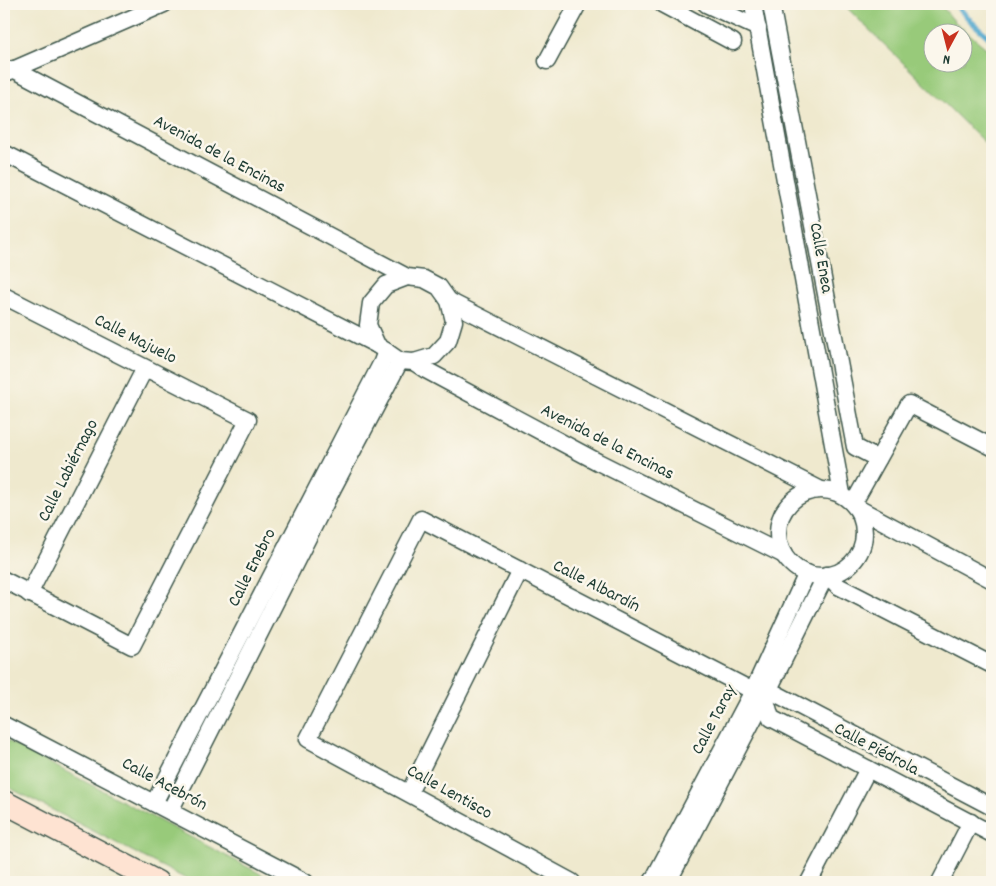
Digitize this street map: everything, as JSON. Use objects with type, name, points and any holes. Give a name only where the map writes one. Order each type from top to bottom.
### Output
[{"type":"main road","points":[[4,802],[158,882]]},
{"type":"street","points":[[8,71],[164,4]]},
{"type":"street","points":[[547,61],[578,4]]},
{"type":"street","points":[[662,4],[733,42]]},
{"type":"street","points":[[706,4],[758,28]]},
{"type":"street","name":"Calle Enea","points":[[753,4],[850,502]]},
{"type":"street","points":[[772,4],[855,447],[878,458]]},
{"type":"street","name":"Avenida de la Encinas","points":[[8,71],[407,277]]},
{"type":"street","points":[[4,152],[407,362],[434,356],[448,341],[454,321],[449,301],[439,287],[424,279],[407,277],[386,285],[372,303],[368,325],[381,348]]},
{"type":"street","name":"Calle Majuelo","points":[[4,296],[248,420],[132,646],[29,594]]},
{"type":"street","points":[[449,301],[819,489],[850,502],[992,580]]},
{"type":"street","name":"Calle Enebro","points":[[154,803],[382,362],[381,348]]},
{"type":"street","name":"Avenida de la Encinas","points":[[407,362],[426,370],[598,462],[784,556]]},
{"type":"street","name":"Calle Enebro","points":[[170,811],[333,488],[407,362]]},
{"type":"street","name":"Calle Labiérnago","points":[[29,594],[145,368]]},
{"type":"street","points":[[850,502],[909,404],[992,446]]},
{"type":"street","points":[[819,489],[798,496],[782,512],[778,534],[784,556],[794,567],[807,573],[827,575],[844,569],[857,556],[864,539],[863,520],[850,502]]},
{"type":"street","name":"Calle Albardín","points":[[308,739],[421,519],[992,808]]},
{"type":"street","points":[[409,793],[520,570]]},
{"type":"street","name":"Calle Taray","points":[[668,882],[762,693],[807,573]]},
{"type":"street","points":[[827,575],[838,586],[992,665]]},
{"type":"street","name":"Calle Taray","points":[[652,882],[762,693],[827,575]]},
{"type":"street","points":[[4,580],[29,594]]},
{"type":"street","name":"Calle Piédrola","points":[[762,693],[771,718],[992,834]]},
{"type":"street","name":"Calle Acebrón","points":[[4,724],[304,882]]},
{"type":"street","name":"Calle Lentisco","points":[[308,739],[572,882]]},
{"type":"street","points":[[809,882],[868,769]]},
{"type":"street","points":[[940,882],[971,822]]},
{"type":"green space","points":[[843,4],[940,4],[955,22],[924,22],[924,72],[974,72],[974,38],[992,53],[992,150]]},
{"type":"green space","points":[[4,739],[276,882],[192,882],[4,785]]},
{"type":"waterway","points":[[955,4],[992,40]]}]
